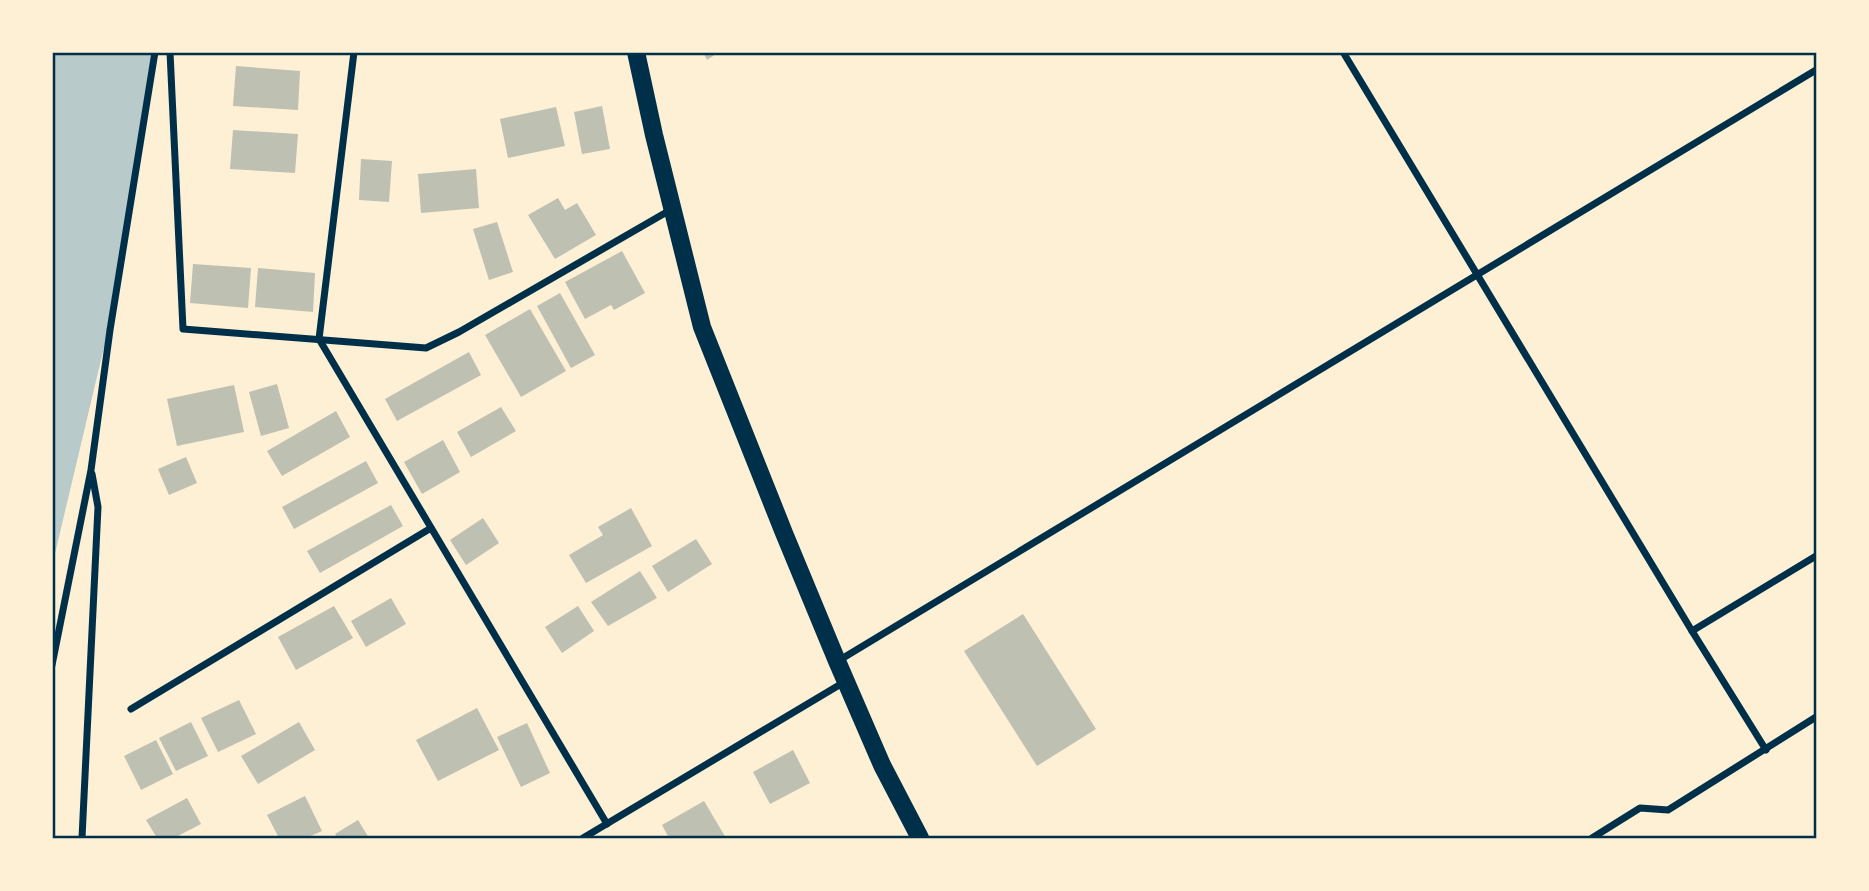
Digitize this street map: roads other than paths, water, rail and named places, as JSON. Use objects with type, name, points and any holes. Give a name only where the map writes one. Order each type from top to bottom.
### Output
[{"type":"main road","points":[[636,52],[702,327],[837,661],[882,765],[920,838]]},
{"type":"street","points":[[52,665],[91,470],[110,330],[155,52]]},
{"type":"street","points":[[170,52],[183,329],[426,348],[459,332],[672,209]]},
{"type":"street","points":[[354,52],[319,340],[607,824]]},
{"type":"street","points":[[1343,52],[1766,750]]},
{"type":"street","points":[[837,661],[1816,70]]},
{"type":"street","points":[[82,838],[99,507],[91,470]]},
{"type":"street","points":[[131,709],[430,528]]},
{"type":"street","points":[[1692,631],[1816,556]]},
{"type":"street","points":[[583,838],[846,681]]},
{"type":"street","points":[[1591,838],[1640,808],[1668,810],[1816,718]]}]
